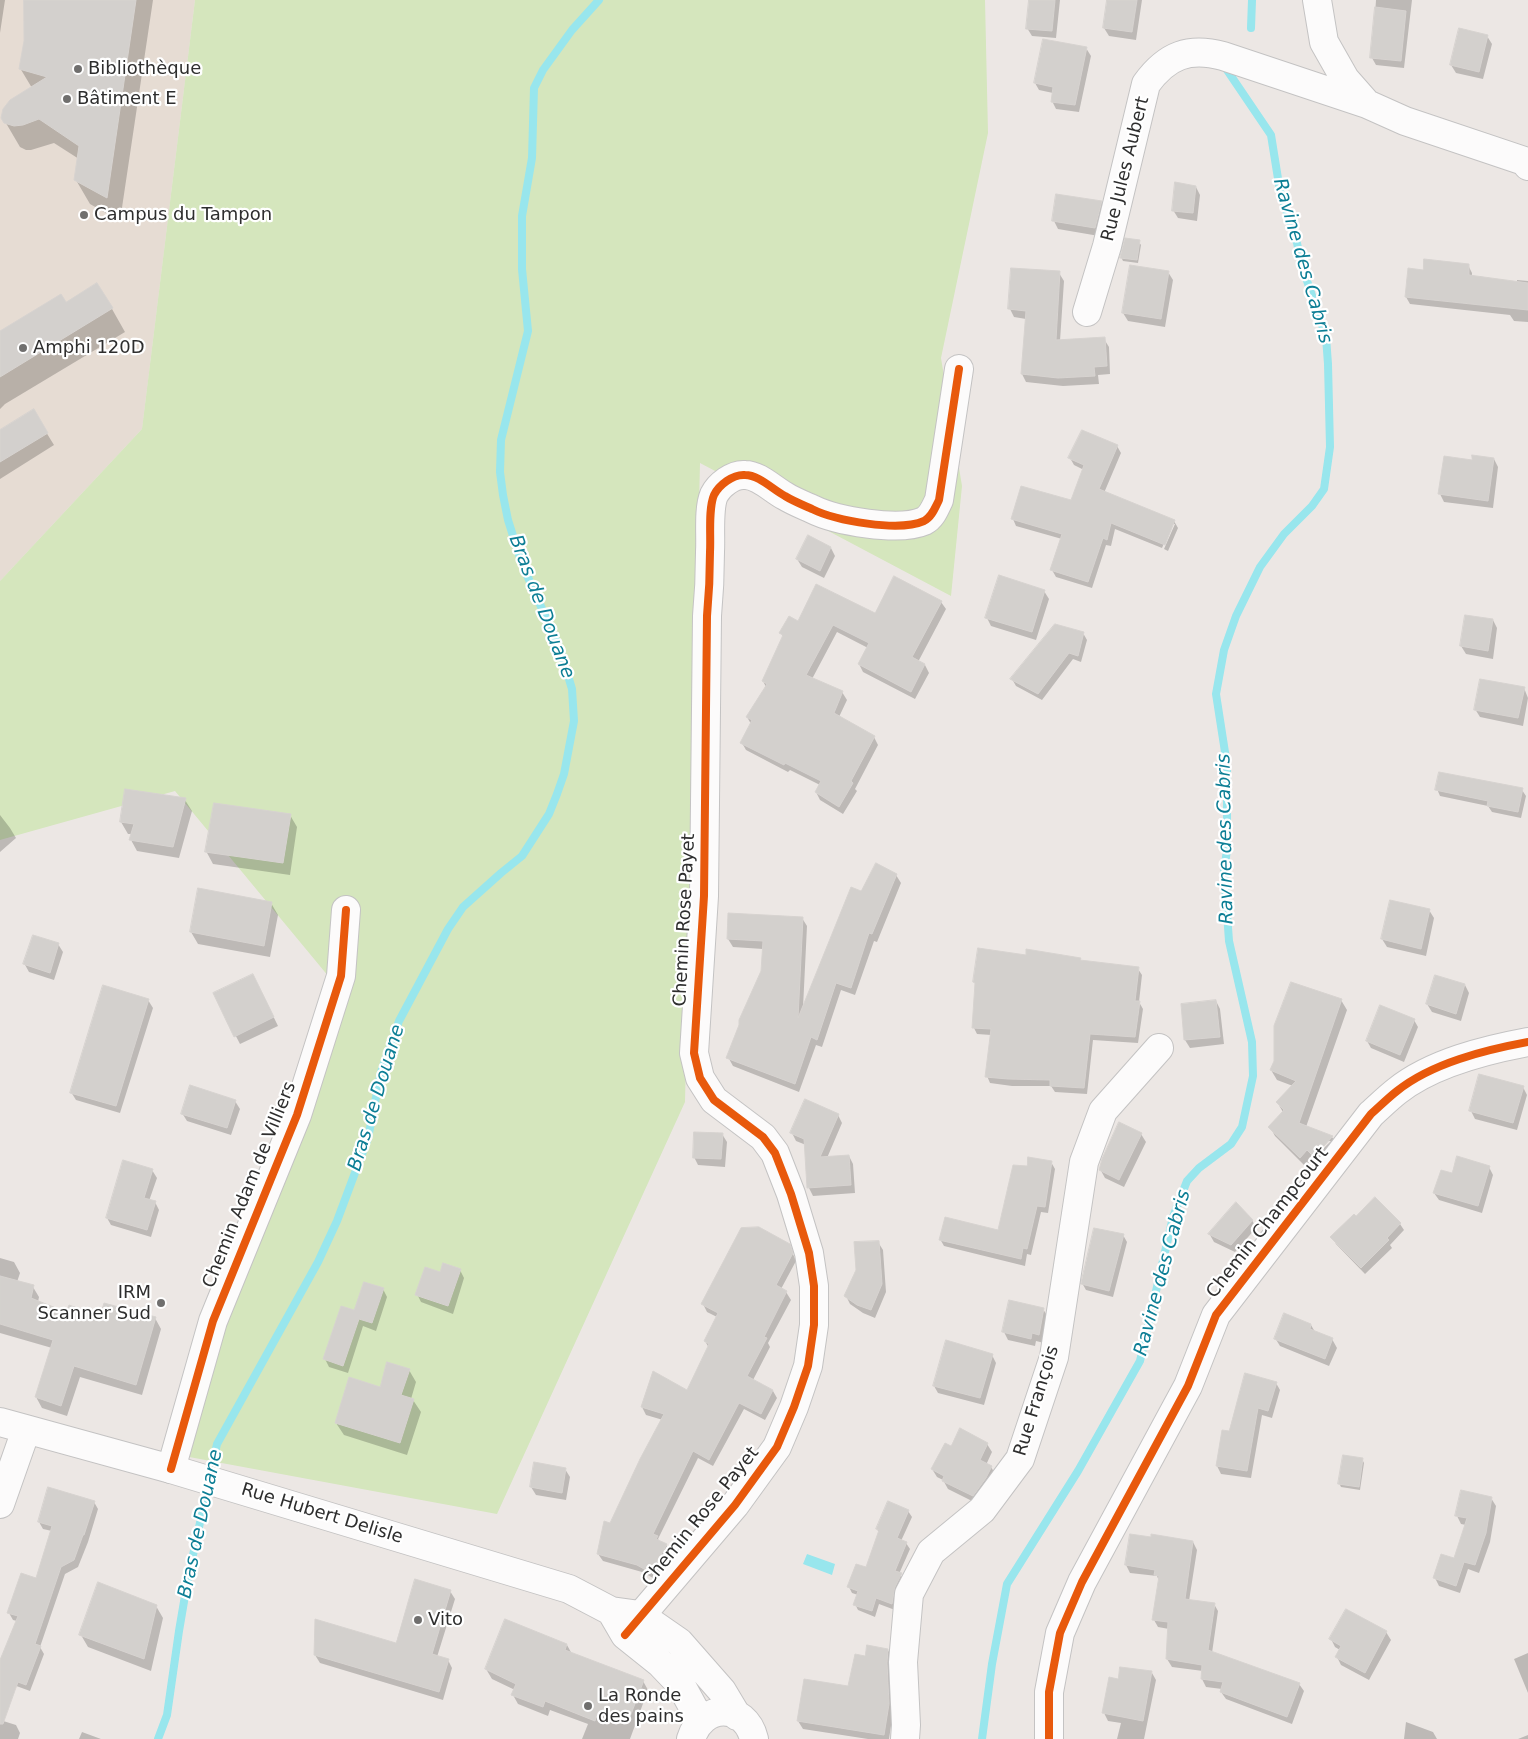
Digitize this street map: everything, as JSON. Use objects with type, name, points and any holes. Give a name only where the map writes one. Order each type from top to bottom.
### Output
[{"type":"street","points":[[1317,0],[1324,42],[1345,79],[1367,104],[1404,121],[1524,161],[1528,166]]},
{"type":"street","name":"Rue Jules Aubert","points":[[1088,312],[1107,246],[1146,84],[1157,70],[1172,59],[1188,53],[1206,52],[1367,104]]},
{"type":"street","name":"Chemin Rose Payet","points":[[632,1625],[735,1505],[776,1446],[794,1407],[808,1366],[814,1325],[814,1286],[809,1253],[791,1194],[775,1153],[763,1137],[714,1100],[700,1078],[694,1053],[704,896],[707,616],[711,506],[715,494],[722,484],[744,474],[755,477],[785,496],[814,510],[848,520],[877,525],[904,526],[924,520],[933,513],[939,500],[958,369]]},
{"type":"street","name":"Chemin Adam de Villiers","points":[[178,1471],[212,1321],[300,1106],[341,976],[346,910]]},
{"type":"street","name":"Chemin Champcourt","points":[[1049,1739],[1049,1692],[1060,1633],[1082,1582],[1188,1386],[1216,1315],[1371,1114],[1398,1090],[1430,1071],[1489,1049],[1528,1042]]},
{"type":"street","name":"Rue François","points":[[905,1739],[903,1662],[909,1594],[931,1552],[982,1510],[1020,1459],[1054,1357],[1084,1162],[1103,1111],[1159,1048]]},
{"type":"street","name":"Rue Hubert Delisle","points":[[0,1422],[178,1471],[569,1589],[611,1611],[632,1625],[679,1642],[722,1691],[737,1716],[746,1722],[752,1731],[754,1739]]},
{"type":"street","points":[[0,1504],[26,1430]]},
{"type":"street","points":[[632,1625],[660,1663],[681,1685],[696,1730]]},
{"type":"street","points":[[696,1730],[709,1715],[718,1712],[728,1712],[737,1716]]},
{"type":"shaded area","name":"Campus du Tampon","points":[[0,0],[195,0],[142,429],[0,581]]},
{"type":"green space","points":[[195,0],[985,0],[988,133],[941,358],[962,486],[951,596],[700,463],[685,1102],[497,1514],[173,1454],[329,977],[175,791],[0,840],[0,581],[142,429]]},
{"type":"water","points":[[807,1554],[835,1564],[832,1575],[803,1564]]},
{"type":"building","name":"Bâtiment E","points":[[24,0],[136,0],[107,198],[74,180],[79,146],[39,119],[14,126],[4,123],[1,118],[3,109],[10,100],[47,77],[19,69],[24,41]]},
{"type":"building","points":[[1029,0],[1055,0],[1052,31],[1026,29]]},
{"type":"building","points":[[1107,0],[1137,0],[1132,32],[1103,28]]},
{"type":"building","points":[[1375,7],[1406,11],[1401,61],[1370,58]]},
{"type":"building","points":[[1459,28],[1488,35],[1479,72],[1450,65]]},
{"type":"building","points":[[1043,39],[1087,47],[1075,105],[1051,102],[1053,87],[1034,83]]},
{"type":"building","points":[[1175,182],[1196,186],[1193,213],[1172,211]]},
{"type":"building","points":[[1056,194],[1102,201],[1095,228],[1052,221]]},
{"type":"building","points":[[1125,238],[1140,240],[1137,260],[1120,258]]},
{"type":"building","points":[[1424,259],[1469,264],[1469,275],[1528,283],[1528,310],[1405,297],[1408,268],[1423,270]]},
{"type":"building","points":[[1130,265],[1169,271],[1161,319],[1122,313]]},
{"type":"building","points":[[1011,268],[1060,271],[1056,340],[1105,337],[1107,366],[1094,367],[1095,376],[1058,378],[1021,374],[1026,311],[1008,309]]},
{"type":"building","name":"Amphi 120D","points":[[97,283],[113,308],[0,377],[0,331],[61,294],[66,302]]},
{"type":"building","points":[[34,409],[48,433],[0,462],[0,430]]},
{"type":"building","points":[[1082,430],[1118,445],[1099,489],[1175,520],[1165,545],[1111,523],[1107,540],[1103,538],[1088,582],[1050,570],[1062,534],[1011,519],[1021,486],[1071,500],[1084,465],[1068,458]]},
{"type":"building","points":[[1472,455],[1494,458],[1488,501],[1438,494],[1444,456],[1472,460]]},
{"type":"building","points":[[808,535],[831,547],[820,571],[796,559]]},
{"type":"building","points":[[999,575],[1045,590],[1032,632],[985,618]]},
{"type":"building","points":[[894,576],[942,601],[912,657],[925,664],[911,692],[858,664],[869,643],[833,625],[806,675],[843,691],[834,713],[875,736],[851,781],[853,783],[839,807],[815,792],[821,781],[740,743],[752,720],[746,717],[767,684],[762,681],[783,635],[779,633],[789,616],[798,621],[816,584],[875,613]]},
{"type":"building","points":[[1465,615],[1493,619],[1488,651],[1460,646]]},
{"type":"building","points":[[1055,624],[1084,632],[1078,656],[1069,653],[1038,694],[1010,679]]},
{"type":"building","points":[[1480,679],[1525,687],[1518,718],[1474,710]]},
{"type":"building","points":[[1439,772],[1523,788],[1518,812],[1487,806],[1488,801],[1435,790]]},
{"type":"building","points":[[125,789],[186,798],[173,847],[129,840],[134,824],[120,822]]},
{"type":"building","points":[[214,803],[291,814],[283,863],[205,852]]},
{"type":"building","points":[[876,863],[897,874],[872,934],[869,933],[851,988],[836,983],[817,1040],[811,1037],[795,1084],[726,1058],[739,1025],[739,1020],[761,971],[763,941],[727,939],[728,913],[803,917],[798,1018],[851,887],[861,891]]},
{"type":"building","points":[[198,888],[272,902],[264,946],[190,932]]},
{"type":"building","points":[[1390,900],[1430,909],[1421,949],[1381,939]]},
{"type":"building","points":[[33,935],[59,943],[50,973],[23,964]]},
{"type":"building","points":[[978,948],[1026,955],[1026,949],[1081,958],[1080,960],[1139,967],[1135,1001],[1140,1001],[1135,1037],[1090,1034],[1084,1088],[1050,1086],[1050,1080],[985,1077],[991,1029],[972,1028],[975,983],[973,982]]},
{"type":"building","points":[[253,974],[274,1017],[234,1037],[213,993]]},
{"type":"building","points":[[1435,975],[1465,984],[1456,1014],[1426,1004]]},
{"type":"building","points":[[1291,982],[1342,999],[1299,1123],[1333,1136],[1314,1157],[1307,1150],[1300,1158],[1268,1127],[1284,1110],[1276,1102],[1296,1081],[1270,1070],[1274,1061],[1274,1026]]},
{"type":"building","points":[[103,985],[149,999],[116,1106],[70,1093]]},
{"type":"building","points":[[1216,1000],[1220,1037],[1184,1040],[1181,1004]]},
{"type":"building","points":[[1380,1005],[1415,1019],[1400,1055],[1366,1041]]},
{"type":"building","points":[[1479,1074],[1524,1086],[1513,1123],[1469,1111]]},
{"type":"building","points":[[190,1085],[236,1100],[227,1128],[181,1114]]},
{"type":"building","points":[[805,1099],[839,1114],[820,1157],[849,1155],[851,1185],[807,1188],[804,1139],[790,1133]]},
{"type":"building","points":[[1119,1122],[1142,1133],[1119,1180],[1099,1170]]},
{"type":"building","points":[[694,1132],[723,1133],[721,1159],[693,1158]]},
{"type":"building","points":[[1457,1156],[1490,1166],[1478,1206],[1433,1193],[1441,1170],[1452,1173]]},
{"type":"building","points":[[1028,1157],[1052,1161],[1045,1207],[1037,1206],[1027,1249],[1023,1248],[1021,1259],[939,1240],[945,1217],[998,1230],[1013,1165],[1027,1166]]},
{"type":"building","points":[[123,1160],[153,1169],[144,1198],[156,1201],[147,1230],[106,1218]]},
{"type":"building","points":[[1375,1197],[1401,1223],[1387,1238],[1389,1240],[1361,1268],[1330,1237],[1354,1214],[1356,1216]]},
{"type":"building","points":[[1236,1202],[1253,1220],[1231,1245],[1208,1234]]},
{"type":"building","points":[[759,1227],[790,1244],[793,1253],[776,1285],[787,1291],[764,1337],[767,1338],[747,1376],[773,1390],[761,1414],[739,1403],[709,1460],[693,1451],[653,1534],[658,1536],[656,1539],[667,1544],[651,1573],[637,1565],[597,1554],[604,1521],[610,1523],[640,1459],[664,1414],[641,1407],[653,1371],[687,1390],[709,1344],[704,1341],[718,1313],[701,1304],[741,1228]]},
{"type":"building","points":[[1094,1228],[1124,1234],[1109,1291],[1081,1284]]},
{"type":"building","points":[[879,1241],[882,1284],[871,1310],[857,1305],[844,1296],[856,1270],[854,1242]]},
{"type":"building","points":[[443,1263],[461,1269],[448,1306],[415,1295],[425,1267],[440,1272]]},
{"type":"building","points":[[0,1276],[34,1285],[31,1298],[66,1312],[69,1305],[100,1316],[104,1303],[156,1317],[136,1385],[74,1366],[61,1406],[35,1397],[53,1340],[0,1324]]},
{"type":"building","points":[[364,1282],[384,1288],[372,1323],[359,1319],[343,1366],[323,1359],[341,1306],[354,1310]]},
{"type":"building","points":[[1009,1300],[1044,1308],[1039,1335],[1032,1333],[1031,1339],[1002,1332]]},
{"type":"building","points":[[1284,1313],[1311,1324],[1310,1329],[1333,1338],[1325,1359],[1274,1339]]},
{"type":"building","points":[[946,1340],[993,1354],[980,1398],[933,1386]]},
{"type":"building","points":[[387,1362],[410,1369],[401,1395],[414,1399],[400,1443],[335,1423],[349,1377],[380,1387]]},
{"type":"building","points":[[1245,1373],[1277,1382],[1268,1411],[1258,1408],[1247,1471],[1216,1466],[1222,1430],[1229,1431]]},
{"type":"building","points":[[960,1428],[988,1443],[980,1460],[992,1466],[973,1496],[942,1481],[944,1476],[931,1469],[945,1443],[951,1446]]},
{"type":"building","points":[[1343,1455],[1363,1458],[1359,1487],[1338,1484]]},
{"type":"building","points":[[534,1462],[566,1468],[562,1493],[530,1487]]},
{"type":"building","points":[[48,1487],[95,1501],[74,1560],[61,1567],[35,1644],[41,1646],[26,1685],[18,1682],[3,1724],[0,1724],[0,1660],[18,1616],[7,1613],[21,1573],[36,1578],[52,1526],[38,1522]]},
{"type":"building","points":[[1461,1490],[1492,1497],[1486,1533],[1475,1565],[1464,1562],[1456,1586],[1433,1578],[1441,1554],[1454,1558],[1467,1518],[1455,1516]]},
{"type":"building","points":[[888,1501],[909,1510],[897,1538],[907,1542],[895,1571],[902,1573],[895,1587],[892,1604],[876,1598],[872,1611],[853,1605],[858,1591],[847,1587],[856,1564],[866,1567],[879,1530],[876,1529]]},
{"type":"building","points":[[1130,1534],[1151,1537],[1151,1534],[1193,1541],[1185,1599],[1215,1603],[1208,1650],[1300,1683],[1287,1717],[1220,1692],[1223,1682],[1201,1679],[1202,1665],[1166,1659],[1168,1622],[1152,1620],[1159,1576],[1154,1575],[1155,1570],[1125,1565]]},
{"type":"building","points":[[415,1579],[451,1590],[432,1654],[449,1659],[439,1692],[314,1655],[315,1619],[396,1643]]},
{"type":"building","points":[[98,1582],[157,1605],[144,1659],[79,1635]]},
{"type":"building","points":[[1346,1609],[1387,1631],[1365,1673],[1335,1657],[1341,1646],[1329,1639]]},
{"type":"building","points":[[505,1619],[567,1644],[565,1650],[644,1680],[628,1722],[598,1711],[595,1721],[545,1701],[543,1707],[511,1695],[516,1684],[485,1669]]},
{"type":"building","points":[[867,1645],[888,1649],[889,1704],[884,1735],[797,1721],[804,1679],[848,1686],[855,1654],[865,1656]]},
{"type":"building","points":[[1120,1667],[1152,1671],[1143,1721],[1102,1713],[1109,1677],[1118,1679]]},
{"type":"waterway","name":"Bras de Douane","points":[[158,1739],[167,1715],[188,1578],[217,1444],[318,1262],[337,1221],[368,1138],[381,1072],[399,1021],[448,929],[463,907],[522,856],[549,814],[564,774],[574,721],[572,689],[560,649],[522,564],[508,520],[500,472],[501,440],[528,331],[522,269],[522,216],[532,158],[534,88],[543,70],[572,30],[599,0]]},
{"type":"waterway","name":"Ravine des Cabris","points":[[1251,28],[1252,0]]},
{"type":"waterway","name":"Ravine des Cabris","points":[[982,1739],[992,1664],[1007,1584],[1078,1471],[1140,1361],[1173,1217],[1187,1181],[1199,1168],[1231,1144],[1242,1127],[1253,1076],[1252,1042],[1229,941],[1224,871],[1227,850],[1227,765],[1216,694],[1224,650],[1236,616],[1260,567],[1284,534],[1312,506],[1324,489],[1330,447],[1328,364],[1326,337],[1302,266],[1297,243],[1280,191],[1271,135],[1227,70]]},
{"type":"cycle path","points":[[625,1635],[735,1505],[777,1447],[794,1407],[808,1366],[814,1325],[814,1286],[809,1253],[791,1194],[775,1153],[763,1137],[714,1100],[700,1078],[694,1053],[704,896],[707,616],[712,501],[716,491],[723,484],[731,478],[745,475],[755,477],[798,503],[851,521],[884,525],[913,524],[924,521],[931,515],[939,500],[959,369]]},
{"type":"cycle path","points":[[171,1469],[213,1321],[297,1115],[341,976],[346,910]]},
{"type":"cycle path","points":[[1049,1739],[1049,1692],[1060,1633],[1082,1582],[1188,1386],[1216,1315],[1371,1114],[1390,1096],[1411,1081],[1442,1065],[1494,1049],[1528,1042]]},
{"type":"place","name":"Bibliothèque","points":[[78,69]]},
{"type":"place","name":"Bâtiment E","points":[[67,99]]},
{"type":"place","name":"Campus du Tampon","points":[[84,215]]},
{"type":"place","name":"Amphi 120D","points":[[23,348]]},
{"type":"place","name":"IRM Scanner Sud","points":[[161,1303]]},
{"type":"place","name":"Vito","points":[[418,1620]]},
{"type":"place","name":"La Ronde des pains","points":[[588,1706]]}]
